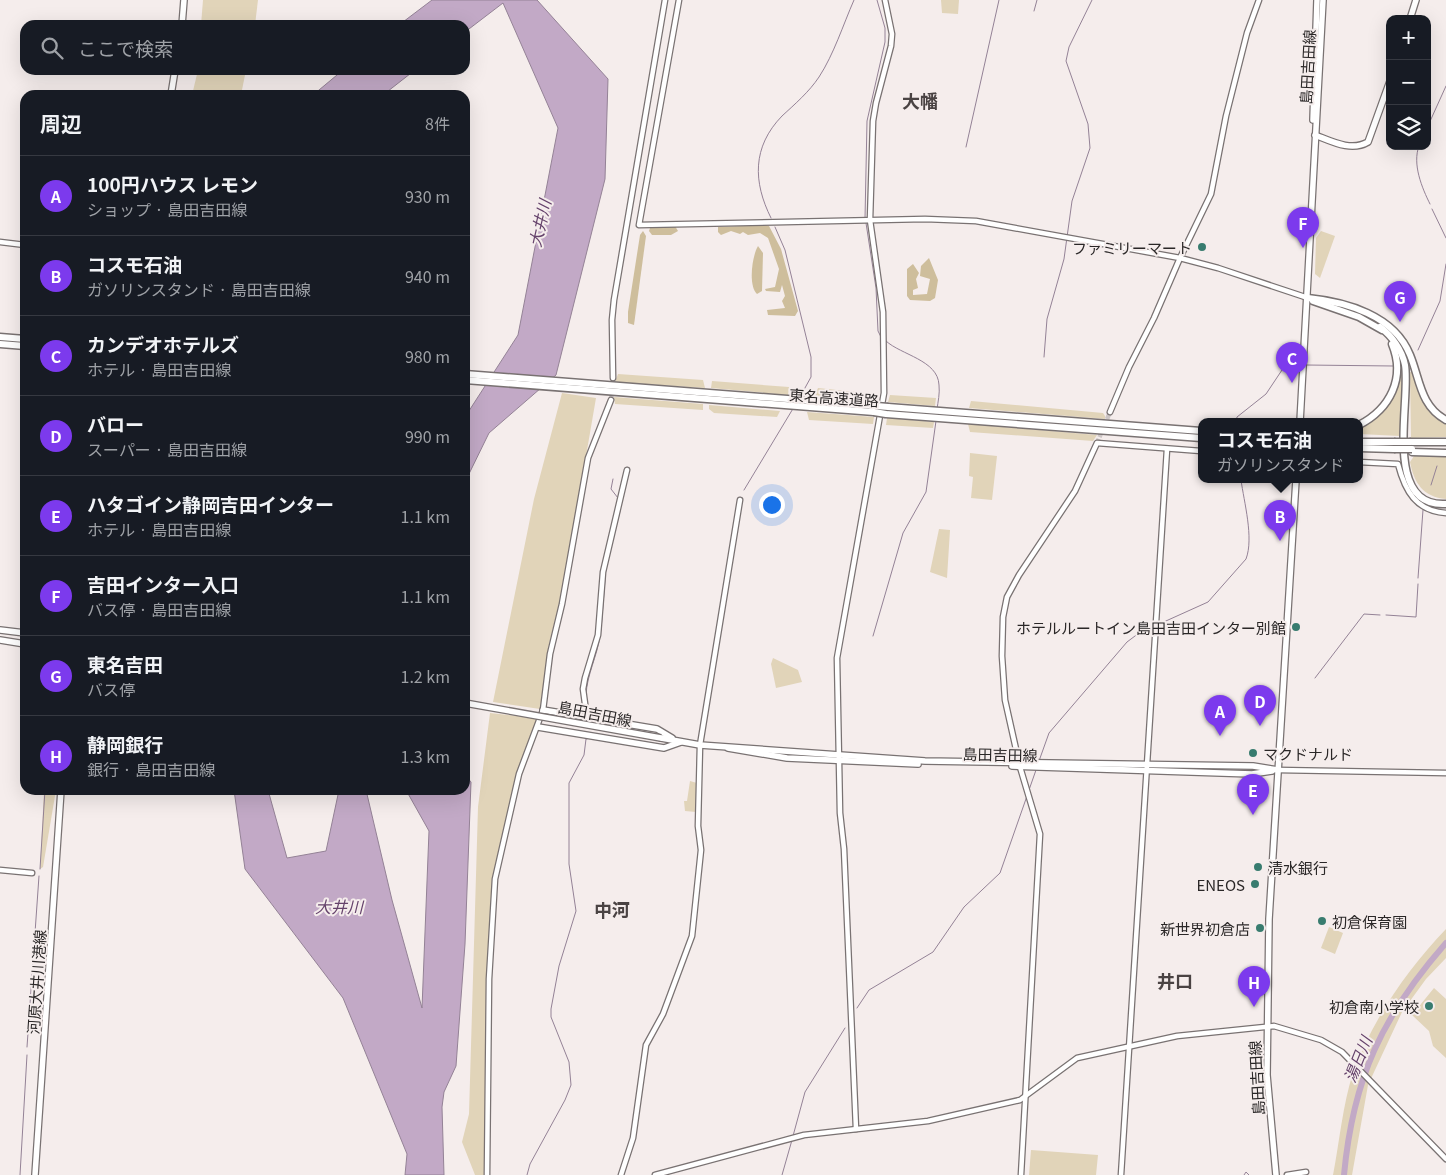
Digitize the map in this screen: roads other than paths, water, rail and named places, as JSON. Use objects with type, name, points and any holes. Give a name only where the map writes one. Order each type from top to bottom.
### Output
[{"type":"highway","points":[[1308,298],[1380,328],[1394,341],[1405,366],[1403,454],[1409,479],[1424,498],[1436,504],[1446,503]]},
{"type":"highway","points":[[1308,298],[1334,301],[1370,314],[1380,320],[1400,340],[1410,356],[1426,401],[1436,413],[1446,420]]},
{"type":"highway","points":[[1363,423],[1386,404],[1397,380],[1396,354],[1380,328]]},
{"type":"highway","points":[[0,337],[20,339]]},
{"type":"highway","points":[[1400,340],[1408,368],[1406,445],[1410,473],[1416,486],[1424,495],[1446,503]]},
{"type":"highway","points":[[0,344],[20,346]]},
{"type":"highway","name":"東名高速道路","points":[[470,375],[784,406],[810,404],[932,414],[1198,431]]},
{"type":"highway","name":"東名高速道路","points":[[470,380],[787,398],[810,404]]},
{"type":"highway","name":"東名高速道路","points":[[950,415],[1198,438]]},
{"type":"highway","points":[[1412,448],[1446,442]]},
{"type":"highway","points":[[1363,443],[1394,447],[1446,448]]},
{"type":"highway","points":[[1363,448],[1394,447]]},
{"type":"highway","points":[[1412,448],[1446,453]]},
{"type":"main road","points":[[182,20],[184,0]]},
{"type":"main road","name":"島田吉田線","points":[[1314,135],[1312,108],[1317,0]]},
{"type":"main road","name":"島田吉田線","points":[[1300,418],[1308,298],[1314,135],[1323,0]]},
{"type":"main road","points":[[1411,15],[1416,0]]},
{"type":"main road","points":[[172,90],[174,75]]},
{"type":"main road","points":[[1314,135],[1353,147],[1360,147],[1368,142],[1386,92]]},
{"type":"main road","name":"島田吉田線","points":[[1276,1175],[1267,1075],[1266,1027],[1269,919],[1296,483]]},
{"type":"main road","points":[[0,630],[20,632]]},
{"type":"main road","points":[[0,640],[20,643]]},
{"type":"main road","name":"島田吉田線","points":[[470,705],[681,742],[721,746],[738,751],[787,758],[1020,765],[1147,764],[1253,766],[1278,770]]},
{"type":"main road","points":[[543,710],[657,729],[681,742]]},
{"type":"main road","points":[[588,736],[590,719]]},
{"type":"main road","points":[[538,727],[664,748],[681,742]]},
{"type":"main road","name":"島田吉田線","points":[[1038,765],[1147,772],[1252,774],[1278,770]]},
{"type":"main road","name":"河原大井川港線","points":[[35,1175],[61,795]]},
{"type":"street","points":[[613,378],[614,300],[665,0]]},
{"type":"street","points":[[679,0],[639,225],[955,219],[1180,258],[1218,268],[1308,298]]},
{"type":"street","points":[[856,1129],[839,759],[837,658],[884,393],[885,332],[870,220],[873,121],[891,46],[892,34],[885,0]]},
{"type":"street","points":[[1110,412],[1211,194],[1226,116],[1247,33],[1259,0]]},
{"type":"street","points":[[0,242],[20,244]]},
{"type":"street","points":[[488,1175],[486,1132],[489,979],[495,879],[517,782],[543,710],[550,654],[564,598],[588,458],[611,400]]},
{"type":"street","points":[[1021,1175],[1040,834],[1020,765],[1004,691],[1002,630],[1007,598],[1019,574],[1075,491],[1097,443],[1198,451]]},
{"type":"street","points":[[1121,1175],[1167,449]]},
{"type":"street","points":[[1363,462],[1398,464],[1409,495],[1422,506],[1446,513]]},
{"type":"street","points":[[590,719],[583,689],[598,635],[604,572],[627,470]]},
{"type":"street","points":[[621,1175],[633,1138],[646,1046],[663,1014],[692,936],[701,850],[698,826],[700,745],[740,500]]},
{"type":"street","points":[[1278,770],[1446,773]]},
{"type":"street","points":[[0,870],[32,874]]},
{"type":"street","points":[[655,1175],[792,1138],[928,1121],[1025,1098],[1070,1061],[1086,1055],[1177,1036],[1266,1027],[1281,1028],[1321,1040],[1335,1047],[1356,1065],[1446,1159]]},
{"type":"street","points":[[1287,1175],[1306,1172]]},
{"type":"water","name":"大井川","points":[[432,0],[537,0],[608,79],[605,179],[556,375],[489,433],[470,472],[470,409],[518,335],[558,128],[503,3],[470,28],[470,20],[406,20]]},
{"type":"water","points":[[337,75],[409,75],[389,90],[319,90]]},
{"type":"water","name":"大井川","points":[[470,781],[471,782],[465,944],[456,1066],[444,1092],[442,1107],[444,1175],[405,1175],[407,1154],[343,998],[245,869],[235,795],[269,795],[287,858],[326,851],[338,795],[367,795],[392,900],[422,1008],[429,831],[409,795],[470,795]]},
{"type":"waterway","points":[[771,218],[765,205],[759,178],[761,152],[765,140],[782,116],[806,93],[819,77],[834,49],[854,0]]},
{"type":"waterway","points":[[865,219],[867,121],[885,42],[885,28],[877,0]]},
{"type":"waterway","points":[[966,147],[999,0]]},
{"type":"waterway","points":[[1034,11],[1037,0]]},
{"type":"waterway","points":[[1044,357],[1047,319],[1064,259],[1072,201],[1090,148],[1088,124],[1066,61],[1069,47],[1092,0]]},
{"type":"waterway","points":[[1431,119],[1446,86]]},
{"type":"waterway","points":[[1418,150],[1417,168],[1430,204]]},
{"type":"waterway","points":[[1432,209],[1446,238]]},
{"type":"waterway","points":[[866,223],[876,288],[878,331],[881,337]]},
{"type":"waterway","points":[[775,227],[785,250],[811,357],[811,377],[800,397]]},
{"type":"waterway","points":[[1418,350],[1440,301],[1446,264]]},
{"type":"waterway","points":[[886,341],[926,364],[932,370],[937,377],[939,385],[937,409]]},
{"type":"waterway","points":[[1237,418],[1266,394],[1284,367],[1301,365]]},
{"type":"waterway","points":[[1305,365],[1393,366]]},
{"type":"waterway","points":[[744,490],[794,407]]},
{"type":"waterway","points":[[873,636],[903,533],[926,492],[936,421]]},
{"type":"waterway","points":[[1431,485],[1437,466]]},
{"type":"waterway","points":[[613,479],[611,489],[618,498]]},
{"type":"waterway","points":[[1157,625],[1208,602],[1246,559],[1249,531],[1242,483]]},
{"type":"waterway","points":[[1418,578],[1423,510]]},
{"type":"waterway","points":[[615,531],[620,511]]},
{"type":"waterway","points":[[601,630],[606,567]]},
{"type":"waterway","points":[[1386,615],[1416,617],[1418,584]]},
{"type":"waterway","points":[[1315,678],[1364,614],[1380,615]]},
{"type":"waterway","points":[[1039,761],[1049,733],[1127,642],[1139,633],[1154,627]]},
{"type":"waterway","points":[[586,695],[588,680],[600,636]]},
{"type":"waterway","points":[[527,1175],[530,1164],[565,1100],[571,1085],[569,1062],[551,1017],[551,1009],[559,966],[576,911],[569,864],[569,783],[584,755],[586,739],[590,738]]},
{"type":"waterway","points":[[1029,790],[1036,770]]},
{"type":"waterway","points":[[40,869],[45,795]]},
{"type":"waterway","points":[[857,1008],[869,990],[933,952],[964,907],[1000,873],[1027,796]]},
{"type":"waterway","points":[[27,1047],[39,876]]},
{"type":"waterway","name":"湯日川","points":[[1344,1175],[1348,1140],[1355,1108],[1363,1078],[1374,1050],[1404,996],[1446,943]]},
{"type":"waterway","points":[[793,1136],[805,1092],[845,1028]]},
{"type":"waterway","points":[[20,1175],[27,1055]]},
{"type":"waterway","points":[[782,1175],[792,1140]]},
{"type":"waterway","points":[[1244,1175],[1246,1172],[1249,1175]]},
{"type":"tunnel","points":[[611,400],[613,378]]},
{"type":"tunnel","points":[[1097,443],[1110,412]]},
{"type":"place","name":"ファミリーマート","points":[[1202,247]]},
{"type":"place","name":"吉田インター入口","points":[[1303,248]]},
{"type":"place","name":"東名吉田","points":[[1400,322]]},
{"type":"place","name":"カンデオホテルズ","points":[[1292,383]]},
{"type":"place","name":"コスモ石油","points":[[1280,541]]},
{"type":"place","name":"ホテルルートイン島田吉田インター別館","points":[[1296,627]]},
{"type":"place","name":"バロー","points":[[1260,726]]},
{"type":"place","name":"100円ハウス レモン","points":[[1220,736]]},
{"type":"place","name":"マクドナルド","points":[[1253,753]]},
{"type":"place","name":"ハタゴイン静岡吉田インター","points":[[1253,815]]},
{"type":"place","name":"清水銀行","points":[[1258,867]]},
{"type":"place","name":"ENEOS","points":[[1255,884]]},
{"type":"place","name":"初倉保育園","points":[[1322,921]]},
{"type":"place","name":"新世界初倉店","points":[[1260,928]]},
{"type":"place","name":"初倉南小学校","points":[[1429,1006]]},
{"type":"place","name":"静岡銀行","points":[[1254,1007]]},
{"type":"district","name":"大幡","points":[[920,100]]},
{"type":"district","name":"中河","points":[[612,909]]},
{"type":"district","name":"井口","points":[[1175,980]]}]
